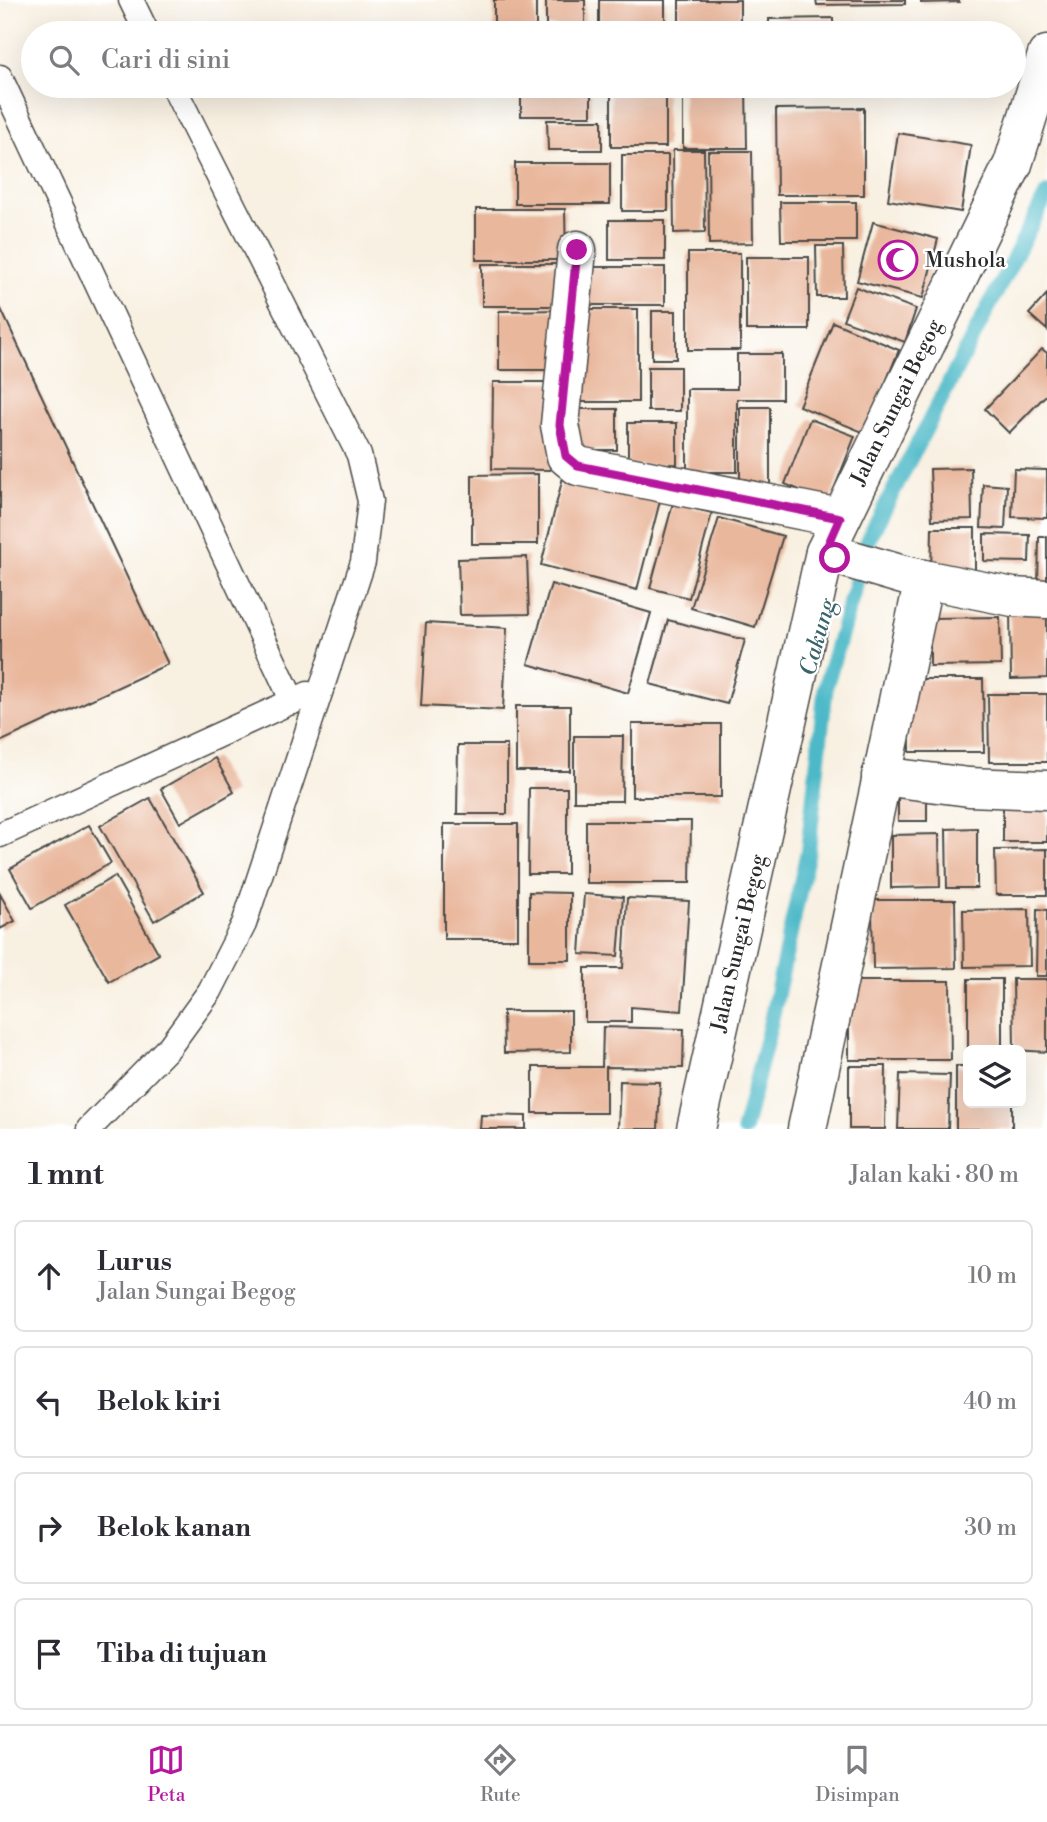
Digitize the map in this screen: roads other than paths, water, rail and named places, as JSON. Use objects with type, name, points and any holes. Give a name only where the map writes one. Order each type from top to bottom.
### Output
[{"type":"street","name":"Jalan Sungai Begog","points":[[696,1129],[840,518],[1013,164],[1047,55]]},
{"type":"street","points":[[577,250],[560,425],[566,456],[578,466],[840,518]]},
{"type":"street","points":[[830,555],[913,577],[1013,597],[1047,599]]},
{"type":"street","points":[[807,1129],[881,776],[913,577]]},
{"type":"street","points":[[881,776],[968,787],[1047,790]]},
{"type":"lane","points":[[140,3],[144,21]]},
{"type":"lane","points":[[0,77],[293,702]]},
{"type":"lane","points":[[89,1129],[170,1046],[211,991],[244,924],[363,562],[370,501],[359,455],[179,98]]},
{"type":"lane","points":[[0,835],[324,687]]},
{"type":"waterway","name":"Cakung","points":[[744,1129],[769,1030],[808,851],[826,685],[869,538],[1047,194]]},
{"type":"place","name":"Mushola","points":[[898,260]]}]
